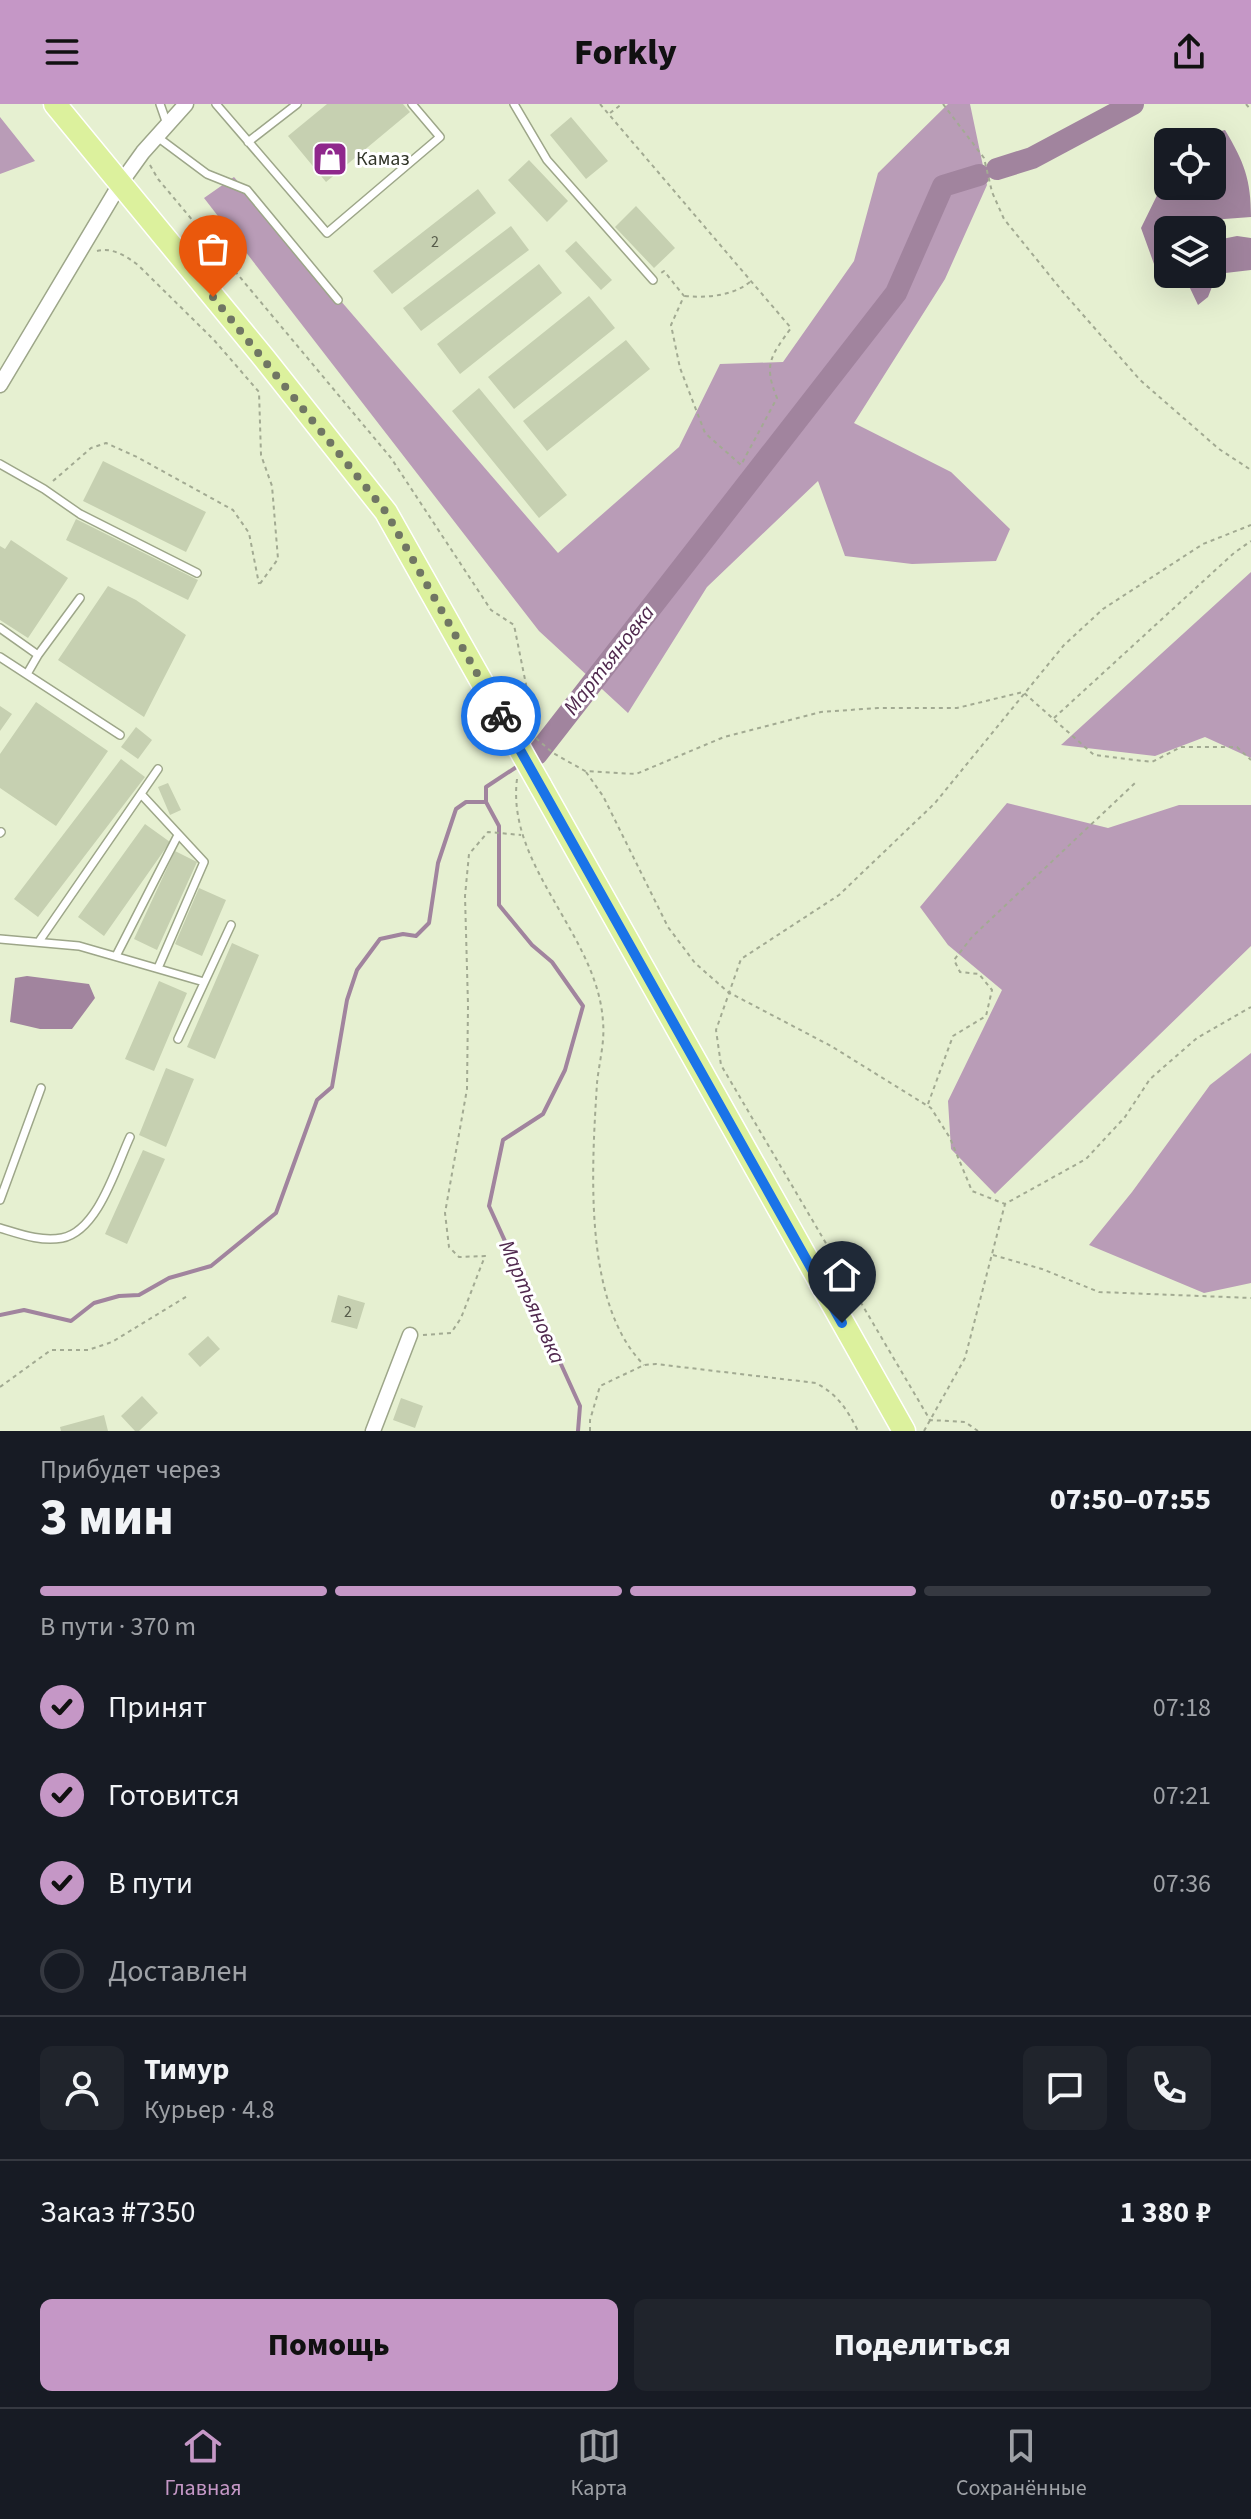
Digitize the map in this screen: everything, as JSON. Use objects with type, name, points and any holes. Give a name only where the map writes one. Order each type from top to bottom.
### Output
[{"type":"main road","points":[[55,104],[386,512],[904,1431]]},
{"type":"street","points":[[0,384],[120,184],[156,136],[186,104]]},
{"type":"street","points":[[373,1431],[410,1335]]},
{"type":"lane","points":[[160,104],[167,124]]},
{"type":"lane","points":[[216,104],[327,233],[440,137],[412,104]]},
{"type":"lane","points":[[248,142],[297,104]]},
{"type":"lane","points":[[514,104],[547,160],[653,280]]},
{"type":"lane","points":[[156,136],[207,174],[247,190],[338,300]]},
{"type":"lane","points":[[0,464],[80,514],[197,573]]},
{"type":"lane","points":[[27,674],[80,598]]},
{"type":"lane","points":[[0,628],[38,655]]},
{"type":"lane","points":[[0,657],[120,735]]},
{"type":"lane","points":[[40,940],[158,769]]},
{"type":"lane","points":[[141,794],[204,862],[158,968]]},
{"type":"lane","points":[[116,956],[178,835]]},
{"type":"lane","points":[[178,1039],[231,925]]},
{"type":"lane","points":[[0,939],[40,940],[79,946],[204,982]]},
{"type":"lane","points":[[0,1200],[41,1088]]},
{"type":"lane","points":[[0,1228],[35,1238],[59,1239],[69,1236],[95,1215],[130,1137]]},
{"type":"path","points":[[600,104],[791,328],[772,354],[769,378],[777,398],[741,465],[705,433],[680,368],[671,325],[684,296]]},
{"type":"path","points":[[608,114],[622,104]]},
{"type":"path","points":[[943,104],[984,158],[992,192],[1004,219],[1063,292],[1140,380],[1219,449],[1251,470]]},
{"type":"path","points":[[1246,104],[1251,110]]},
{"type":"path","points":[[143,152],[158,179],[391,458],[491,610],[514,625],[537,739],[553,753],[585,771],[603,796],[668,927],[695,963],[728,992],[831,1046],[928,1105],[950,1138],[972,1191],[1005,1204]]},
{"type":"path","points":[[44,489],[91,448],[106,443],[233,510],[249,533],[259,585],[278,559],[272,486],[261,455],[259,392],[214,340],[125,255],[105,249],[76,258]]},
{"type":"path","points":[[653,280],[664,271],[684,296],[706,298],[743,288],[751,281]]},
{"type":"path","points":[[930,1420],[721,1065],[716,1030],[728,992],[741,959],[839,895],[935,803],[1023,692],[1064,645],[1103,609],[1203,544],[1251,525]]},
{"type":"path","points":[[1054,719],[1234,553],[1251,541]]},
{"type":"path","points":[[585,771],[636,774],[724,737],[821,712],[957,708],[1023,692]]},
{"type":"path","points":[[1023,692],[1094,755],[1152,762],[1181,747],[1237,747],[1251,760]]},
{"type":"path","points":[[517,777],[515,799],[521,835],[598,989],[604,1024],[597,1083],[593,1223],[601,1277],[616,1320],[634,1356],[644,1365]]},
{"type":"path","points":[[928,1105],[953,1036],[986,1016],[992,990],[979,974],[960,972],[954,960],[972,937],[1136,782]]},
{"type":"path","points":[[410,1335],[451,1333],[461,1318],[485,1256],[459,1257],[449,1247],[445,1213],[467,1089],[465,896],[469,854],[488,832],[521,835]]},
{"type":"path","points":[[924,1431],[965,1358],[1005,1204],[1086,1159],[1125,1117],[1150,1079],[1197,1038],[1251,1007]]},
{"type":"path","points":[[992,1254],[1042,1269],[1099,1292],[1251,1298]]},
{"type":"path","points":[[0,1387],[51,1350],[88,1350],[112,1342],[189,1295]]},
{"type":"path","points":[[590,1431],[600,1386],[644,1365],[656,1364],[816,1383],[831,1391],[846,1407],[858,1431]]},
{"type":"path","points":[[930,1420],[965,1422],[978,1431]]},
{"type":"shaded area","points":[[948,104],[970,104],[987,185],[945,279],[854,423],[951,472],[1010,529],[996,561],[912,564],[845,556],[818,481],[707,587],[628,713],[539,631],[204,198],[234,177],[558,553],[679,447],[720,364],[783,362],[854,261],[878,173]]},
{"type":"shaded area","points":[[0,117],[35,161],[0,174]]},
{"type":"shaded area","points":[[1226,132],[1245,171],[1251,217],[1154,216],[1154,264],[1141,228],[1155,200],[1226,200]]},
{"type":"shaded area","points":[[1226,238],[1251,238],[1251,270],[1226,273]]},
{"type":"shaded area","points":[[1190,288],[1212,288],[1208,297],[1198,305]]},
{"type":"shaded area","points":[[1251,572],[1251,758],[1205,737],[1155,756],[1061,745]]},
{"type":"shaded area","points":[[1007,803],[1108,828],[1179,805],[1251,805],[1251,946],[995,1194],[951,1149],[948,1101],[1002,990],[948,945],[920,907]]},
{"type":"shaded area","points":[[27,976],[89,984],[95,998],[72,1029],[40,1029],[10,1022],[15,978]]},
{"type":"shaded area","points":[[1251,1053],[1251,1283],[1204,1293],[1089,1245],[1210,1085]]},
{"type":"building","name":"Камаз","points":[[327,104],[403,104],[410,112],[326,182],[288,136]]},
{"type":"building","points":[[571,117],[608,161],[586,179],[550,135]]},
{"type":"building","points":[[529,160],[568,201],[547,222],[508,180]]},
{"type":"building","points":[[478,189],[496,213],[392,294],[373,271]]},
{"type":"building","points":[[636,206],[675,248],[654,268],[615,227]]},
{"type":"building","points":[[511,226],[529,250],[421,331],[403,308]]},
{"type":"building","points":[[576,241],[612,280],[601,290],[565,251]]},
{"type":"building","points":[[539,264],[562,293],[460,374],[437,344]]},
{"type":"building","points":[[589,296],[615,328],[514,409],[488,377]]},
{"type":"building","points":[[626,340],[650,369],[547,451],[523,421]]},
{"type":"building","points":[[479,388],[567,495],[539,518],[452,411]]},
{"type":"building","points":[[103,461],[206,512],[186,552],[83,501]]},
{"type":"building","points":[[76,519],[198,580],[188,600],[66,540]]},
{"type":"building","points":[[11,540],[68,578],[28,638],[0,620],[0,546],[5,549]]},
{"type":"building","points":[[108,586],[136,600],[186,635],[144,717],[58,660]]},
{"type":"building","points":[[36,702],[108,751],[56,826],[0,788],[0,754]]},
{"type":"building","points":[[0,706],[12,714],[0,731]]},
{"type":"building","points":[[136,727],[152,740],[138,759],[121,747]]},
{"type":"building","points":[[121,759],[145,777],[38,917],[14,899]]},
{"type":"building","points":[[168,783],[181,810],[170,815],[158,787]]},
{"type":"building","points":[[145,824],[170,842],[104,936],[78,917]]},
{"type":"building","points":[[175,851],[197,862],[157,950],[134,939]]},
{"type":"building","points":[[199,888],[226,900],[202,956],[175,944]]},
{"type":"building","points":[[232,943],[259,955],[215,1059],[187,1047]]},
{"type":"building","points":[[159,981],[187,993],[154,1071],[125,1059]]},
{"type":"building","points":[[166,1068],[194,1079],[166,1147],[139,1135]]},
{"type":"building","points":[[143,1150],[165,1159],[127,1244],[105,1234]]},
{"type":"building","points":[[338,1295],[365,1303],[357,1329],[331,1322]]},
{"type":"building","points":[[208,1336],[220,1349],[200,1367],[188,1354]]},
{"type":"building","points":[[142,1396],[158,1413],[139,1431],[135,1431],[121,1416]]},
{"type":"building","points":[[401,1398],[423,1406],[415,1428],[393,1420]]},
{"type":"building","points":[[104,1415],[108,1431],[61,1431],[60,1427]]},
{"type":"waterway","name":"Мартьяновка","points":[[997,169],[1032,158],[1133,104]]},
{"type":"waterway","name":"Мартьяновка","points":[[537,754],[896,293],[943,186],[979,175]]},
{"type":"waterway","name":"Мартьяновка","points":[[521,764],[486,787],[486,802],[499,826],[499,905],[532,945],[552,962],[583,1006],[565,1070],[543,1114],[503,1140],[489,1206],[580,1406],[578,1431]]},
{"type":"waterway","points":[[0,1315],[24,1310],[71,1321],[94,1303],[119,1296],[139,1295],[169,1278],[211,1266],[276,1213],[317,1100],[332,1087],[347,1000],[357,970],[380,939],[403,934],[416,936],[429,923],[438,863],[456,809],[466,802],[486,802]]},
{"type":"way so far","points":[[213,297],[386,512],[501,716]]},
{"type":"place","name":"Камаз","points":[[330,159]]},
{"type":"route","points":[[501,716],[842,1323]]}]
